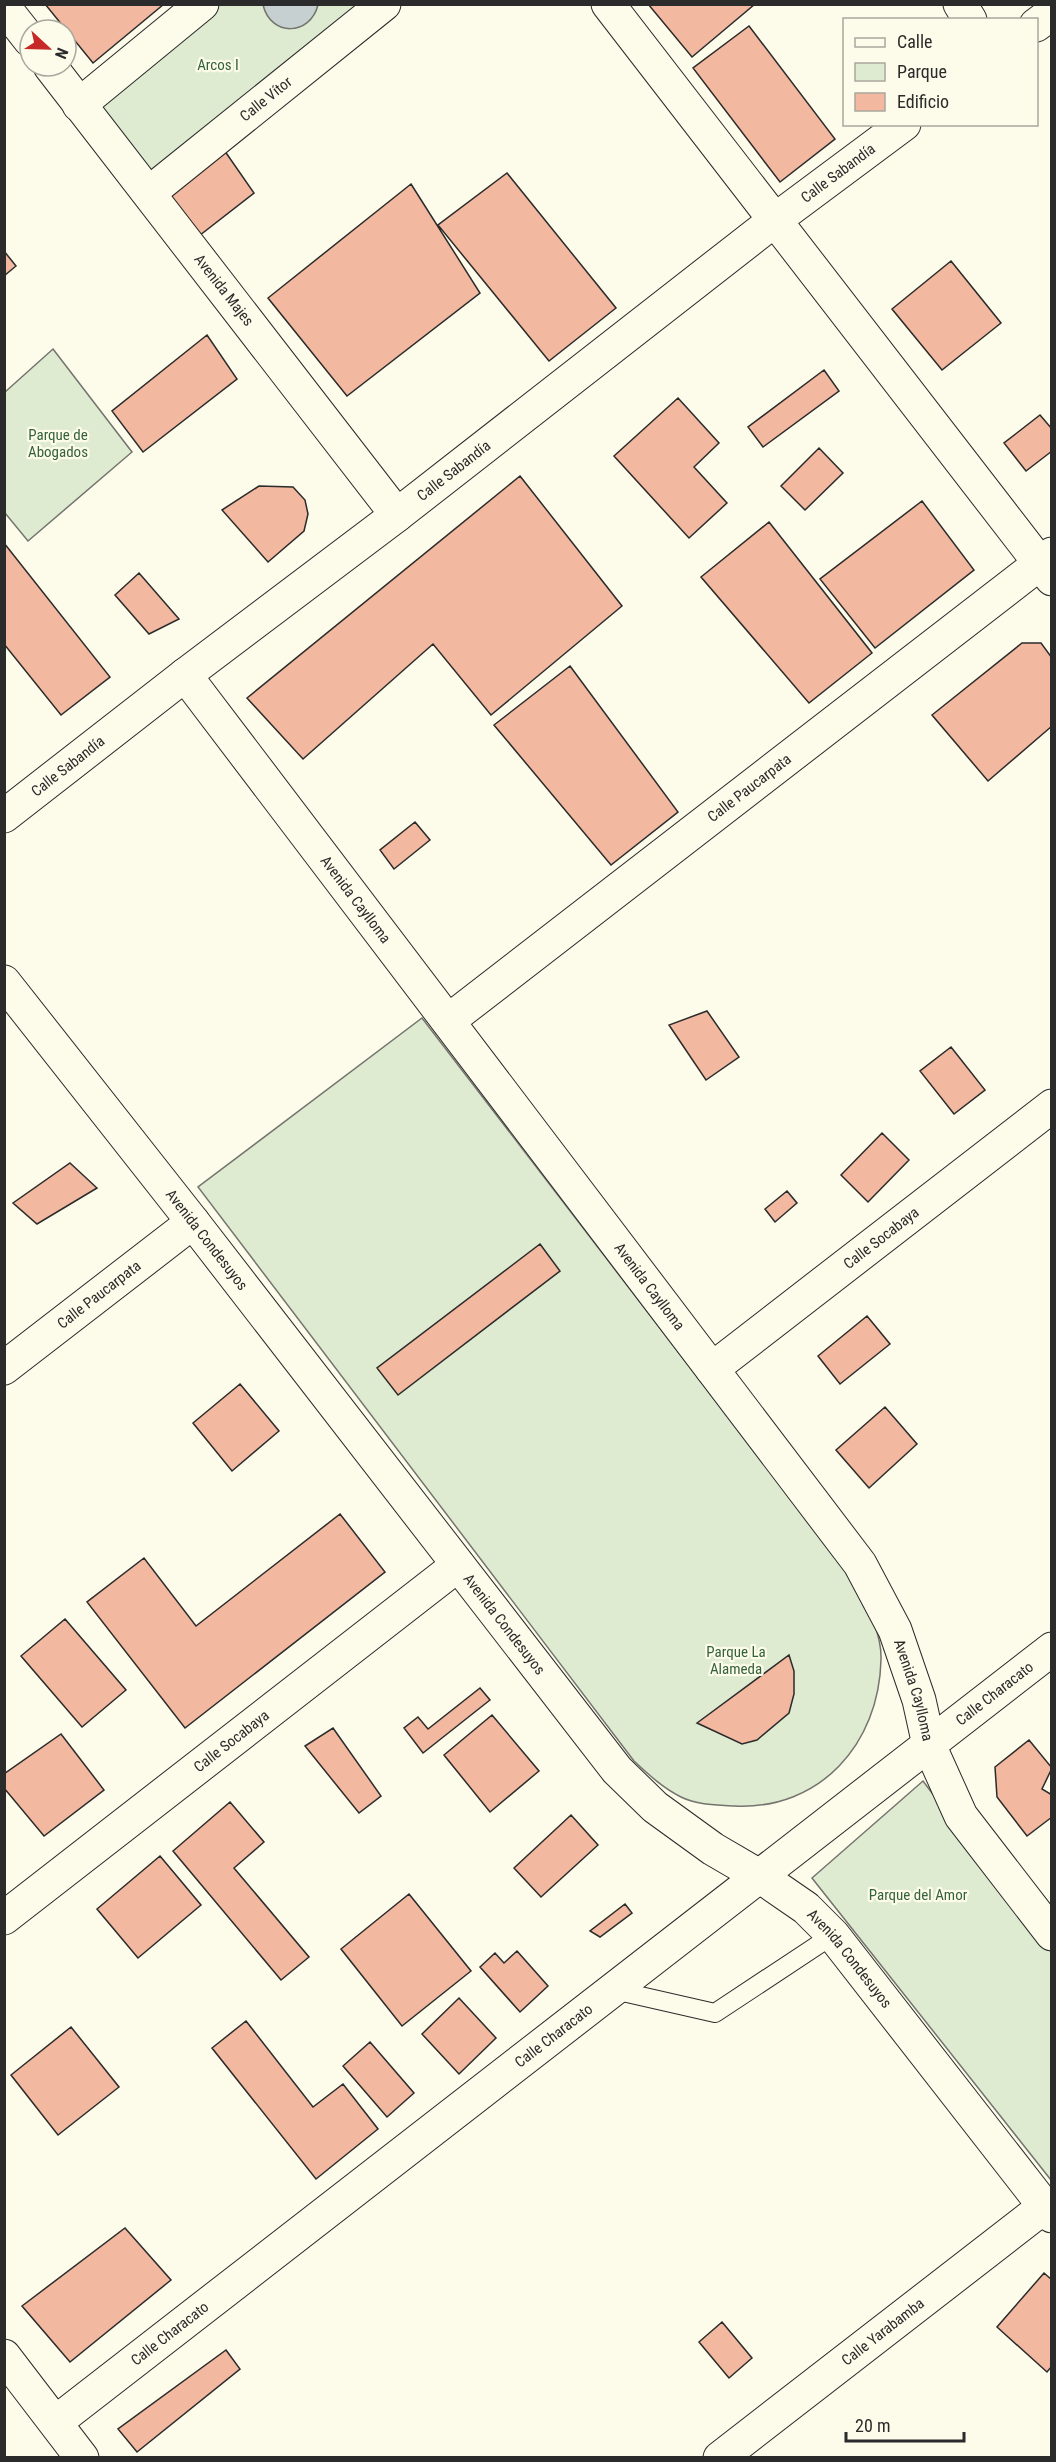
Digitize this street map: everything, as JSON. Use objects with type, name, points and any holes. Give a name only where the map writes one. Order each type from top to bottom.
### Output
[{"type":"street","points":[[79,105],[202,4]]},
{"type":"street","name":"Calle Vítor","points":[[149,193],[384,4]]},
{"type":"street","points":[[608,4],[1048,566]]},
{"type":"street","points":[[960,4],[969,18]]},
{"type":"street","points":[[4,7],[18,25]]},
{"type":"street","points":[[1038,24],[1052,13]]},
{"type":"street","name":"Avenida Majes","points":[[59,78],[397,515]]},
{"type":"street","name":"Calle Sabandía","points":[[4,816],[185,675],[397,515],[775,220],[901,126]]},
{"type":"street","name":"Calle Paucarpata","points":[[448,1022],[1048,566]]},
{"type":"street","name":"Avenida Caylloma","points":[[185,675],[860,1564],[895,1630],[919,1700],[929,1744],[961,1816],[1052,1934]]},
{"type":"street","name":"Avenida Condesuyos","points":[[4,982],[193,1222],[617,1770],[655,1807],[713,1849],[761,1877],[806,1908],[833,1935],[1048,2212]]},
{"type":"street","name":"Calle Socabaya","points":[[712,1369],[1052,1106]]},
{"type":"street","name":"Calle Paucarpata","points":[[4,1368],[193,1222]]},
{"type":"street","name":"Calle Socabaya","points":[[4,1918],[459,1565]]},
{"type":"street","name":"Calle Characato","points":[[56,2422],[761,1877],[1052,1648]]},
{"type":"street","name":"Calle Yarabamba","points":[[720,2457],[1048,2212]]},
{"type":"street","points":[[4,2356],[82,2457]]},
{"type":"lane","points":[[614,1990],[715,2013],[833,1935]]},
{"type":"green space","name":"Arcos I","points":[[202,5],[384,5],[149,193],[79,105]]},
{"type":"green space","name":"Parque de Abogados","points":[[53,349],[132,452],[28,541],[5,513],[5,392]]},
{"type":"green space","name":"Parque La Alameda","points":[[422,1018],[850,1576],[871,1616],[879,1638],[881,1660],[878,1691],[869,1719],[856,1744],[839,1766],[818,1784],[793,1797],[766,1804],[735,1806],[694,1802],[668,1790],[634,1761],[198,1187]]},
{"type":"green space","name":"Parque del Amor","points":[[923,1781],[1051,1952],[1051,2180],[812,1878]]},
{"type":"shaded area","points":[[263,5],[318,5],[314,15],[307,23],[290,29],[274,23],[267,15]]},
{"type":"building","points":[[45,4],[164,4],[93,63],[78,45],[78,18],[56,18]]},
{"type":"building","points":[[648,4],[755,4],[692,57]]},
{"type":"building","points":[[749,26],[835,139],[780,182],[693,68]]},
{"type":"building","points":[[222,147],[254,193],[195,239],[163,198]]},
{"type":"building","points":[[507,173],[616,308],[549,361],[438,225]]},
{"type":"building","points":[[411,184],[480,293],[347,396],[268,298]]},
{"type":"building","points":[[4,251],[16,266],[4,276]]},
{"type":"building","points":[[951,261],[1001,323],[942,370],[892,309]]},
{"type":"building","points":[[207,335],[237,379],[143,452],[112,411]]},
{"type":"building","points":[[824,370],[839,391],[763,447],[748,427]]},
{"type":"building","points":[[678,398],[719,443],[694,467],[727,503],[689,538],[614,456]]},
{"type":"building","points":[[1040,415],[1052,429],[1052,451],[1026,471],[1004,443]]},
{"type":"building","points":[[819,448],[843,473],[805,510],[781,486]]},
{"type":"building","points":[[520,476],[622,606],[491,715],[433,644],[303,759],[247,698]]},
{"type":"building","points":[[259,486],[293,487],[305,500],[308,514],[304,531],[268,562],[222,510]]},
{"type":"building","points":[[922,501],[974,570],[875,648],[820,579]]},
{"type":"building","points":[[769,522],[872,653],[809,703],[701,577]]},
{"type":"building","points":[[4,543],[110,677],[61,715],[4,644]]},
{"type":"building","points":[[139,573],[179,619],[149,634],[115,595]]},
{"type":"building","points":[[1022,643],[1041,643],[1052,658],[1052,726],[988,781],[932,715]]},
{"type":"building","points":[[570,666],[678,812],[611,865],[494,725]]},
{"type":"building","points":[[415,822],[430,840],[394,869],[380,850]]},
{"type":"building","points":[[707,1011],[739,1057],[706,1080],[669,1025]]},
{"type":"building","points":[[951,1047],[985,1090],[954,1114],[920,1071]]},
{"type":"building","points":[[882,1133],[909,1160],[868,1202],[841,1175]]},
{"type":"building","points":[[70,1163],[97,1188],[37,1224],[13,1203]]},
{"type":"building","points":[[787,1191],[797,1203],[775,1222],[765,1209]]},
{"type":"building","points":[[540,1244],[560,1271],[398,1395],[377,1368]]},
{"type":"building","points":[[867,1316],[890,1344],[840,1384],[818,1356]]},
{"type":"building","points":[[240,1384],[279,1431],[232,1471],[193,1423]]},
{"type":"building","points":[[885,1407],[917,1444],[869,1488],[836,1450]]},
{"type":"building","points":[[340,1514],[385,1572],[185,1728],[87,1602],[144,1558],[196,1626]]},
{"type":"building","points":[[65,1619],[126,1690],[82,1727],[21,1656]]},
{"type":"building","points":[[789,1655],[794,1671],[794,1694],[789,1713],[757,1740],[742,1744],[697,1723]]},
{"type":"building","points":[[480,1688],[490,1700],[423,1753],[404,1728],[418,1717],[428,1729]]},
{"type":"building","points":[[492,1715],[539,1771],[490,1812],[444,1755]]},
{"type":"building","points":[[333,1728],[381,1796],[359,1813],[305,1746]]},
{"type":"building","points":[[61,1734],[104,1790],[44,1836],[4,1788],[4,1774]]},
{"type":"building","points":[[1029,1740],[1052,1768],[1042,1789],[1052,1795],[1052,1817],[1027,1836],[997,1797],[995,1767]]},
{"type":"building","points":[[230,1802],[264,1842],[234,1868],[309,1957],[281,1980],[173,1851]]},
{"type":"building","points":[[571,1815],[598,1845],[541,1897],[514,1868]]},
{"type":"building","points":[[160,1856],[201,1905],[138,1958],[97,1909]]},
{"type":"building","points":[[409,1894],[471,1971],[402,2026],[341,1949]]},
{"type":"building","points":[[625,1904],[632,1913],[600,1937],[590,1931]]},
{"type":"building","points":[[517,1951],[548,1986],[520,2012],[480,1967],[495,1953],[504,1963]]},
{"type":"building","points":[[459,1998],[496,2038],[459,2074],[422,2034]]},
{"type":"building","points":[[246,2021],[313,2107],[343,2084],[378,2129],[316,2179],[212,2048]]},
{"type":"building","points":[[71,2027],[119,2087],[58,2135],[11,2075]]},
{"type":"building","points":[[370,2042],[414,2093],[387,2117],[343,2066]]},
{"type":"building","points":[[125,2228],[171,2280],[70,2362],[22,2306]]},
{"type":"building","points":[[1044,2273],[1052,2280],[1052,2366],[1047,2372],[997,2327]]},
{"type":"building","points":[[722,2322],[752,2358],[729,2378],[699,2342]]},
{"type":"building","points":[[226,2350],[240,2369],[137,2452],[118,2429]]}]
